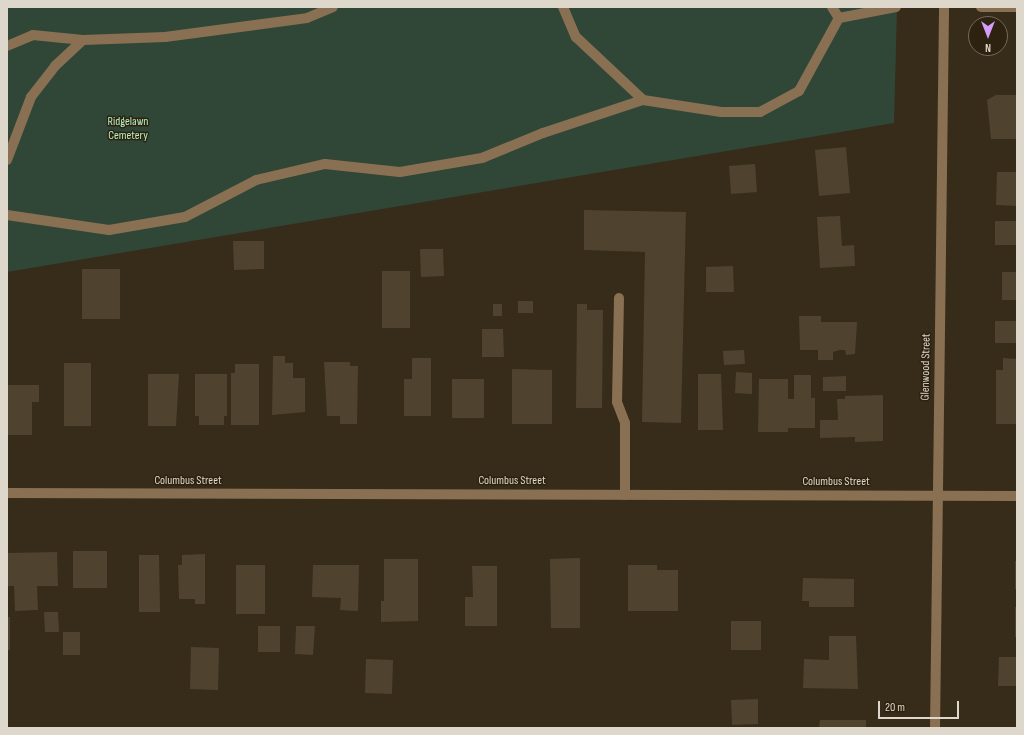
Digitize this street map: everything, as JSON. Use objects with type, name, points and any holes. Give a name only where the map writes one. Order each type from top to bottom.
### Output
[{"type":"street","points":[[7,46],[33,35],[83,40],[173,36],[307,18],[333,7]]},
{"type":"street","points":[[563,7],[576,37],[643,100]]},
{"type":"street","points":[[832,7],[839,18]]},
{"type":"street","points":[[839,18],[896,7]]},
{"type":"street","name":"Glenwood Street","points":[[935,728],[944,7]]},
{"type":"street","points":[[981,7],[1017,7]]},
{"type":"street","points":[[7,215],[110,230],[185,217],[256,180],[325,164],[400,172],[482,158],[543,133],[643,100],[721,112],[760,112],[800,91],[839,18]]},
{"type":"street","points":[[7,160],[31,97],[55,66],[83,40]]},
{"type":"street","points":[[619,298],[617,402],[625,423],[625,495]]},
{"type":"street","name":"Columbus Street","points":[[7,493],[1017,496]]},
{"type":"green space","name":"Ridgelawn Cemetery","points":[[7,7],[897,7],[894,123],[7,272]]},
{"type":"building","points":[[996,95],[1017,95],[1017,139],[991,139],[987,100]]},
{"type":"building","points":[[846,147],[850,193],[819,196],[815,150]]},
{"type":"building","points":[[755,164],[757,192],[731,194],[729,166]]},
{"type":"building","points":[[997,172],[1017,172],[1017,206],[996,205]]},
{"type":"building","points":[[584,210],[686,212],[681,423],[642,422],[645,252],[584,250]]},
{"type":"building","points":[[840,216],[842,246],[854,245],[855,266],[820,268],[817,217]]},
{"type":"building","points":[[995,221],[1017,221],[1017,245],[995,245]]},
{"type":"building","points":[[233,241],[264,241],[264,269],[234,270]]},
{"type":"building","points":[[420,249],[443,249],[444,276],[421,277]]},
{"type":"building","points":[[733,266],[734,292],[706,292],[706,267]]},
{"type":"building","points":[[82,269],[120,269],[120,319],[82,319]]},
{"type":"building","points":[[382,271],[410,271],[410,328],[382,328]]},
{"type":"building","points":[[1002,272],[1017,272],[1017,300],[1002,300]]},
{"type":"building","points":[[518,301],[533,301],[533,313],[518,313]]},
{"type":"building","points":[[493,304],[502,304],[502,316],[493,316]]},
{"type":"building","points":[[577,304],[587,304],[587,310],[603,310],[602,408],[576,408]]},
{"type":"building","points":[[799,316],[821,316],[821,322],[857,322],[855,354],[846,355],[845,350],[840,350],[833,352],[833,360],[818,360],[818,350],[800,350]]},
{"type":"building","points":[[995,321],[1017,321],[1017,343],[995,343]]},
{"type":"building","points":[[482,329],[503,329],[504,357],[482,357]]},
{"type":"building","points":[[744,350],[745,364],[724,365],[723,351]]},
{"type":"building","points":[[273,356],[285,356],[285,363],[293,363],[293,378],[305,378],[305,412],[272,415]]},
{"type":"building","points":[[412,358],[431,358],[431,416],[404,416],[404,379],[412,379]]},
{"type":"building","points":[[1003,358],[1017,359],[1017,424],[996,424],[996,370],[1003,370]]},
{"type":"building","points":[[324,362],[350,362],[350,366],[358,366],[357,424],[340,424],[340,416],[327,416]]},
{"type":"building","points":[[64,363],[91,363],[91,426],[64,426]]},
{"type":"building","points":[[235,364],[259,364],[259,425],[231,425],[231,373],[235,373]]},
{"type":"building","points":[[512,369],[552,370],[552,424],[512,424]]},
{"type":"building","points":[[736,372],[752,373],[752,394],[735,393]]},
{"type":"building","points":[[148,374],[179,374],[176,426],[148,426]]},
{"type":"building","points":[[195,374],[227,374],[227,416],[224,416],[224,425],[199,425],[199,416],[195,416]]},
{"type":"building","points":[[698,374],[721,374],[723,430],[698,430]]},
{"type":"building","points":[[794,375],[811,375],[811,398],[815,398],[815,428],[788,428],[788,432],[758,432],[759,379],[788,379],[788,399],[794,399]]},
{"type":"building","points":[[846,376],[846,391],[823,391],[823,377]]},
{"type":"building","points":[[452,379],[484,379],[484,418],[452,418]]},
{"type":"building","points":[[7,385],[39,385],[39,402],[32,402],[32,435],[7,435]]},
{"type":"building","points":[[883,395],[883,441],[855,442],[855,437],[820,438],[820,420],[838,420],[837,399],[845,399],[845,396]]},
{"type":"building","points":[[73,551],[107,551],[107,588],[73,588]]},
{"type":"building","points":[[57,552],[58,586],[37,586],[38,610],[15,611],[14,586],[7,586],[7,553]]},
{"type":"building","points":[[205,554],[205,604],[195,604],[195,599],[179,599],[178,565],[182,565],[182,555]]},
{"type":"building","points":[[139,555],[159,555],[160,612],[139,612]]},
{"type":"building","points":[[580,558],[580,628],[551,628],[550,559]]},
{"type":"building","points":[[384,559],[418,559],[418,621],[381,622],[381,601],[384,601]]},
{"type":"building","points":[[1015,561],[1017,561],[1017,589],[1015,589]]},
{"type":"building","points":[[236,565],[265,565],[265,614],[236,614]]},
{"type":"building","points":[[313,565],[359,565],[358,611],[340,610],[341,598],[312,597]]},
{"type":"building","points":[[628,565],[657,565],[657,570],[678,570],[678,611],[628,611]]},
{"type":"building","points":[[472,566],[497,566],[497,626],[465,626],[465,597],[473,597]]},
{"type":"building","points":[[803,578],[854,579],[854,607],[809,607],[809,601],[802,601]]},
{"type":"building","points":[[1015,607],[1017,607],[1017,637],[1015,637]]},
{"type":"building","points":[[44,612],[58,612],[59,632],[45,632]]},
{"type":"building","points":[[7,617],[10,617],[10,650],[7,650]]},
{"type":"building","points":[[731,621],[761,621],[761,650],[731,650]]},
{"type":"building","points":[[258,626],[280,626],[280,652],[258,652]]},
{"type":"building","points":[[296,626],[315,626],[313,655],[295,654]]},
{"type":"building","points":[[63,632],[80,632],[80,655],[63,655]]},
{"type":"building","points":[[829,636],[856,636],[858,689],[803,688],[804,659],[829,660]]},
{"type":"building","points":[[191,647],[219,648],[218,690],[190,689]]},
{"type":"building","points":[[999,657],[1017,657],[1017,686],[998,686]]},
{"type":"building","points":[[366,659],[393,660],[392,694],[365,693]]},
{"type":"building","points":[[758,699],[758,724],[732,725],[731,700]]},
{"type":"building","points":[[820,720],[866,720],[866,728],[819,728]]}]
